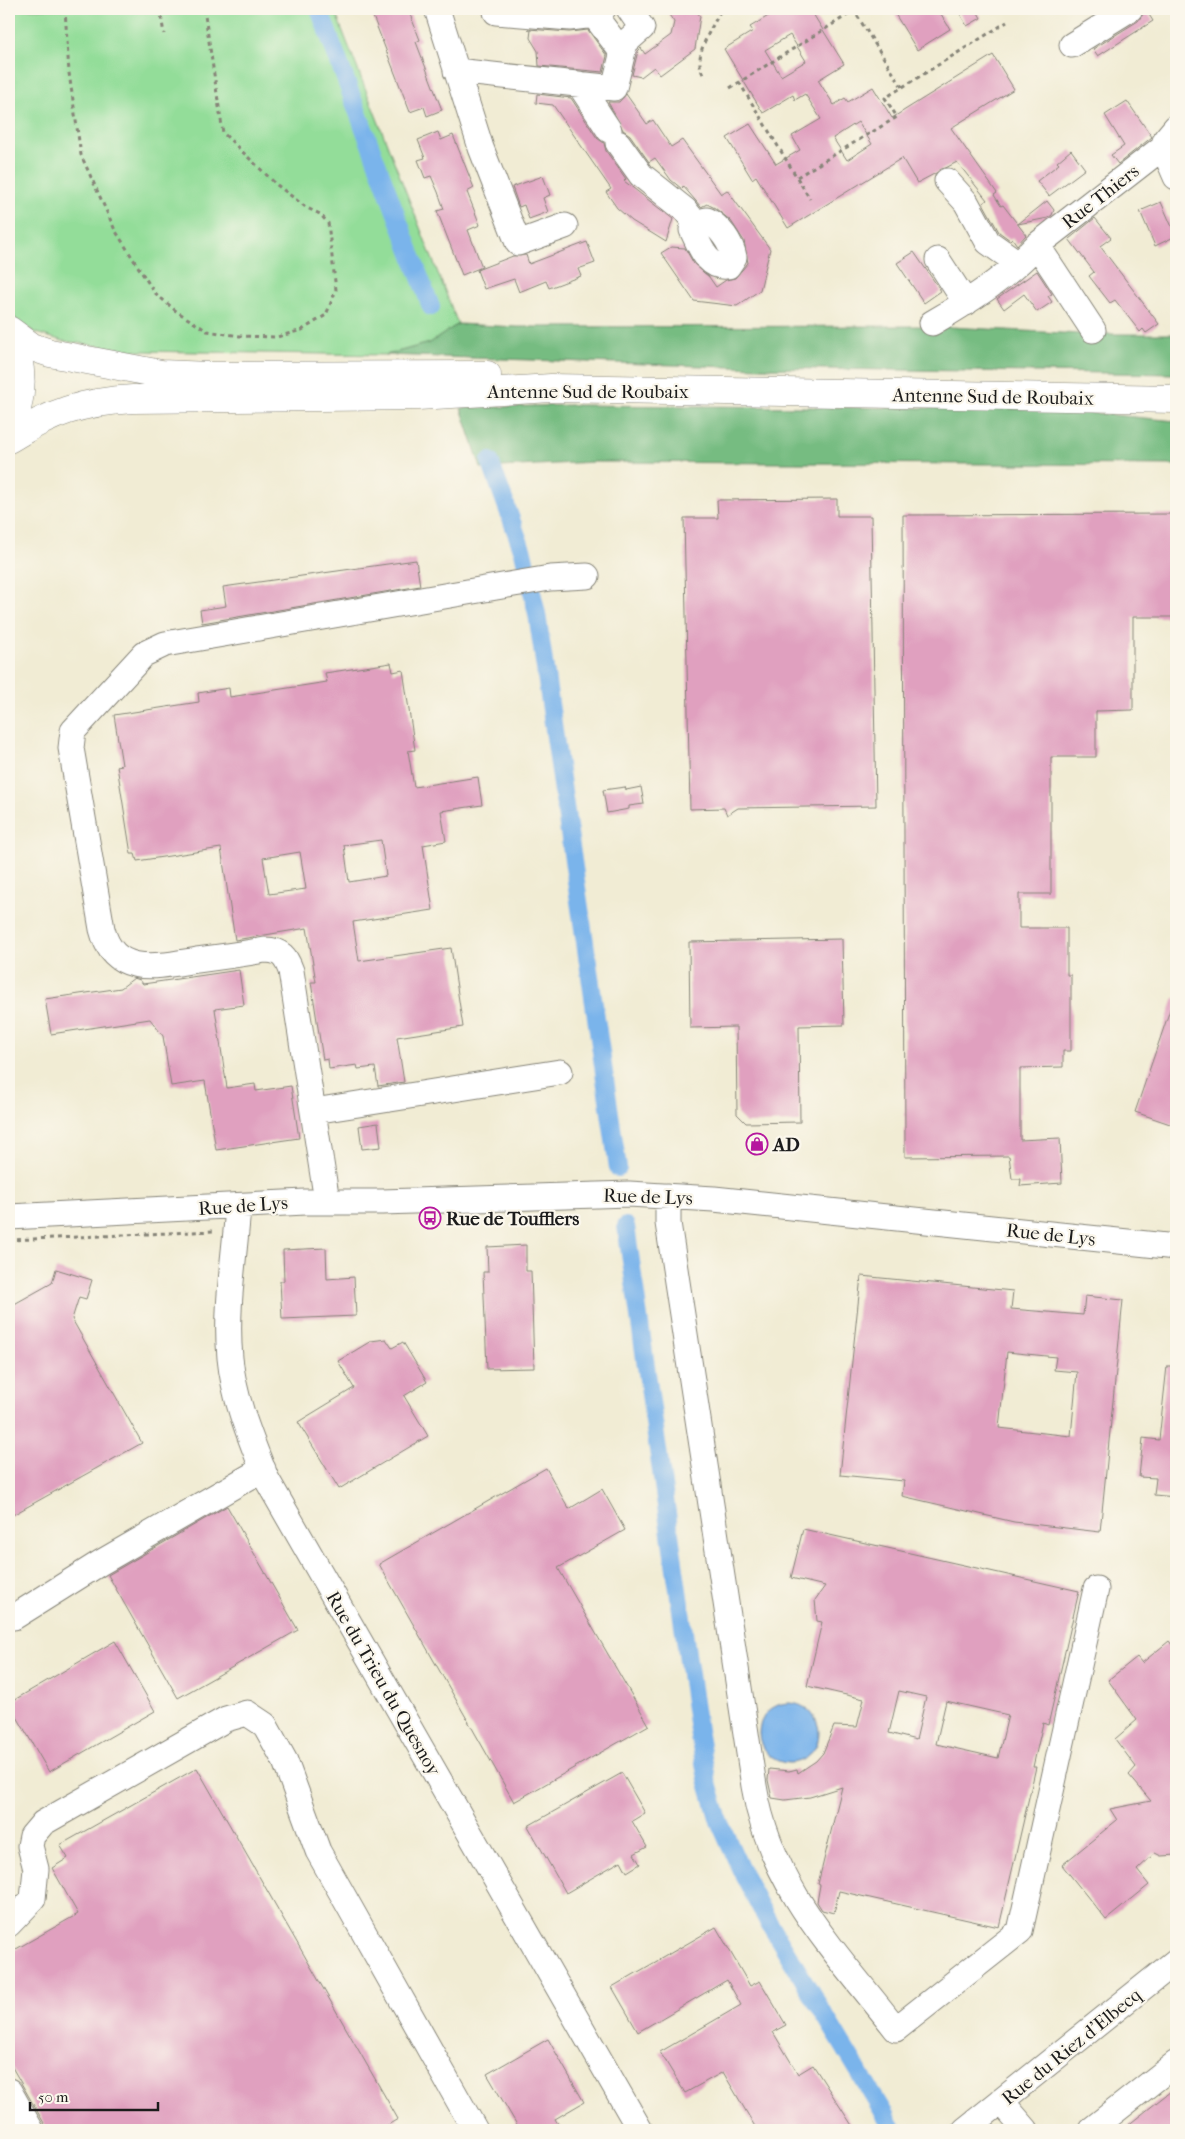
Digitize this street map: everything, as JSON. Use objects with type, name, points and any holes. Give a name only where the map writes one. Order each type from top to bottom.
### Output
[{"type":"highway","name":"Antenne Sud de Roubaix","points":[[9,330],[32,347],[50,353],[116,367],[177,375],[514,375],[1176,388]]},
{"type":"highway","points":[[9,334],[17,354],[21,380],[18,406],[9,430]]},
{"type":"highway","name":"Antenne Sud de Roubaix","points":[[9,439],[38,421],[61,411],[89,404],[133,399],[409,396],[550,388],[1176,400]]},
{"type":"street","points":[[437,9],[481,148],[518,243],[565,226]]},
{"type":"street","points":[[456,71],[614,88],[625,43],[642,28],[629,9]]},
{"type":"street","points":[[1072,46],[1130,9]]},
{"type":"street","points":[[496,12],[570,18],[599,12],[622,52]]},
{"type":"street","points":[[579,84],[640,175],[685,210],[697,225]]},
{"type":"street","name":"Rue Thiers","points":[[932,323],[978,296],[1037,245],[1162,147],[1176,126]]},
{"type":"street","points":[[1162,147],[1176,177]]},
{"type":"street","points":[[947,181],[966,202],[988,242],[1018,263]]},
{"type":"street","points":[[1037,245],[1093,330]]},
{"type":"street","points":[[938,260],[966,304]]},
{"type":"street","points":[[327,1202],[291,971],[284,956],[278,951],[265,950],[143,967],[123,960],[108,946],[102,929],[71,748],[73,731],[144,654],[156,646],[550,578],[587,576]]},
{"type":"street","points":[[314,1111],[560,1072]]},
{"type":"street","name":"Rue de Lys","points":[[15,1219],[327,1202],[611,1194],[668,1196],[1176,1247]]},
{"type":"street","points":[[668,1196],[668,1223],[751,1766],[763,1829],[790,1890],[896,2029],[1020,1930],[1096,1589]]},
{"type":"street","name":"Rue du Trieu du Quesnoy","points":[[238,1206],[230,1307],[230,1359],[240,1406],[263,1469],[278,1500],[640,2130]]},
{"type":"street","points":[[14,1617],[100,1563],[263,1469]]},
{"type":"street","points":[[9,1924],[19,1916],[33,1899],[36,1870],[30,1846],[32,1836],[43,1822],[226,1720],[247,1713],[265,1725],[284,1761],[318,1851],[475,2130]]},
{"type":"street","name":"Rue du Riez d'Elbecq","points":[[965,2130],[1176,1961]]},
{"type":"street","points":[[1091,2130],[1176,2063]]},
{"type":"street","points":[[9,2091],[32,2130]]},
{"type":"street","points":[[1001,2101],[1026,2130]]},
{"type":"path","points":[[65,9],[69,73],[81,155],[115,230],[154,292],[176,311],[207,332],[240,336],[277,337],[302,330],[326,316],[336,290],[328,223],[320,214],[307,208],[277,185],[223,133],[204,9]]},
{"type":"path","points":[[160,9],[164,34]]},
{"type":"path","points":[[703,74],[698,65],[699,56],[721,9]]},
{"type":"path","points":[[730,88],[853,10],[902,87]]},
{"type":"path","points":[[797,178],[896,117],[885,98],[1008,22]]},
{"type":"path","points":[[739,82],[810,200]]},
{"type":"path","points":[[9,1240],[236,1230]]},
{"type":"green space","points":[[9,9],[334,9],[458,324],[430,343],[386,355],[137,351],[63,341],[36,333],[19,323],[9,310]]},
{"type":"green space","points":[[458,324],[518,327],[932,326],[1080,334],[1176,334],[1176,374],[759,368],[386,355],[430,343]]},
{"type":"green space","points":[[570,405],[1051,409],[1176,421],[1176,465],[593,462],[481,468],[461,408]]},
{"type":"water","points":[[783,1703],[795,1703],[806,1708],[814,1716],[819,1727],[817,1745],[806,1758],[795,1763],[783,1763],[772,1758],[764,1750],[759,1739],[759,1727],[764,1716],[772,1708]]},
{"type":"building","points":[[378,9],[408,9],[420,40],[416,42],[442,110],[427,116],[424,107],[410,112],[372,14],[379,11]]},
{"type":"building","points":[[665,9],[695,9],[700,16],[695,49],[660,75],[654,67],[641,77],[632,75],[638,51],[641,48],[645,54],[671,35],[674,22]]},
{"type":"building","points":[[780,9],[810,9],[844,64],[818,80],[834,105],[845,98],[848,102],[873,87],[892,118],[993,55],[1014,89],[951,128],[997,193],[994,195],[1001,206],[1003,205],[1026,235],[1017,245],[1012,238],[1010,240],[999,232],[983,203],[987,200],[957,162],[917,183],[902,158],[788,228],[756,176],[752,179],[727,138],[750,124],[776,164],[800,150],[792,136],[821,119],[805,94],[795,100],[793,95],[763,113],[724,49],[753,31],[750,27]],"holes":[[[790,35],[806,61],[781,76],[765,50]],[[858,122],[872,144],[847,160],[833,138]]]},
{"type":"building","points":[[892,9],[938,9],[950,29],[917,50]]},
{"type":"building","points":[[957,9],[976,9],[981,18],[967,26]]},
{"type":"building","points":[[1146,10],[1153,21],[1098,56],[1093,49],[1138,21]]},
{"type":"building","points":[[528,29],[569,32],[588,30],[607,56],[603,72],[539,66],[538,51],[530,38],[531,30]]},
{"type":"building","points":[[537,94],[571,98],[597,138],[604,143],[606,151],[626,179],[624,181],[673,219],[666,242],[632,221],[617,208],[606,192],[611,189],[553,105],[536,103]]},
{"type":"building","points":[[626,94],[647,124],[653,120],[671,147],[682,140],[721,194],[727,190],[770,249],[760,290],[737,306],[694,301],[661,253],[671,247],[685,248],[694,264],[709,277],[716,287],[726,280],[735,278],[748,263],[744,241],[731,221],[707,204],[701,207],[683,186],[682,189],[671,180],[655,158],[649,162],[630,135],[623,130],[608,102],[619,102]]},
{"type":"building","points":[[1127,101],[1152,137],[1118,164],[1111,155],[1124,146],[1105,115]]},
{"type":"building","points":[[438,132],[441,140],[453,135],[474,188],[467,192],[480,225],[468,230],[482,267],[462,275],[437,211],[444,209],[438,192],[431,176],[425,178],[418,160],[425,158],[418,140]]},
{"type":"building","points":[[1071,150],[1085,169],[1049,196],[1037,181],[1059,164],[1057,162]]},
{"type":"building","points":[[543,176],[550,195],[543,198],[548,212],[529,219],[524,205],[519,207],[512,187]]},
{"type":"building","points":[[1047,201],[1054,210],[1052,215],[1048,218],[1018,224]]},
{"type":"building","points":[[1161,202],[1176,236],[1155,246],[1140,211]]},
{"type":"building","points":[[1095,218],[1111,238],[1100,246],[1159,324],[1146,333],[1143,329],[1140,332],[1115,300],[1110,303],[1089,276],[1094,272],[1069,239]]},
{"type":"building","points":[[587,242],[595,263],[578,269],[581,276],[549,288],[546,281],[519,292],[514,279],[484,289],[477,270],[513,256],[526,255],[529,264]]},
{"type":"building","points":[[914,252],[941,291],[924,303],[897,263]]},
{"type":"building","points":[[1037,271],[1052,294],[1048,296],[1052,302],[1037,312],[1024,294],[1004,309],[997,299]]},
{"type":"building","points":[[837,499],[837,516],[871,516],[876,806],[738,808],[727,815],[724,808],[690,809],[684,518],[718,518],[717,500]]},
{"type":"building","points":[[1176,514],[1176,617],[1133,617],[1133,710],[1096,711],[1096,757],[1051,757],[1051,894],[1019,894],[1019,928],[1067,928],[1067,975],[1071,975],[1071,1051],[1063,1051],[1063,1067],[1020,1068],[1020,1140],[1060,1138],[1062,1183],[1020,1186],[1021,1179],[1012,1179],[1009,1156],[905,1157],[903,515]]},
{"type":"building","points":[[416,560],[420,586],[202,623],[200,610],[226,606],[223,587]]},
{"type":"building","points":[[391,663],[393,672],[403,670],[415,750],[408,751],[414,787],[478,777],[482,805],[441,811],[446,841],[423,845],[433,910],[353,922],[359,961],[451,948],[463,1027],[397,1037],[404,1082],[378,1086],[375,1067],[358,1069],[357,1065],[329,1069],[328,1059],[323,1060],[311,982],[316,982],[307,928],[235,940],[221,848],[137,861],[135,854],[131,854],[117,766],[122,765],[114,715],[199,702],[198,693],[229,688],[230,697],[327,682],[325,673]],"holes":[[[381,840],[386,876],[349,882],[344,845]],[[300,852],[306,889],[269,894],[263,858]]]},
{"type":"building","points":[[625,787],[626,790],[641,787],[644,804],[629,806],[629,809],[607,813],[603,790]]},
{"type":"building","points":[[842,939],[844,1025],[799,1026],[800,1122],[746,1123],[737,1114],[736,1027],[690,1028],[689,942]]},
{"type":"building","points":[[239,970],[244,1005],[215,1009],[227,1088],[255,1084],[256,1091],[291,1086],[299,1138],[216,1150],[205,1081],[171,1086],[163,1036],[150,1019],[51,1034],[45,999],[121,988],[134,978],[140,980],[143,984]]},
{"type":"building","points":[[1174,998],[1176,998],[1176,1126],[1135,1112]]},
{"type":"building","points":[[378,1123],[381,1147],[362,1149],[359,1126]]},
{"type":"building","points":[[526,1245],[526,1271],[531,1271],[534,1368],[487,1369],[483,1272],[488,1272],[487,1247]]},
{"type":"building","points":[[326,1248],[327,1279],[354,1277],[356,1316],[282,1319],[280,1281],[284,1281],[283,1250]]},
{"type":"building","points":[[56,1269],[92,1280],[86,1299],[79,1297],[72,1319],[142,1443],[9,1517],[9,1307],[52,1283]]},
{"type":"building","points":[[861,1276],[1013,1291],[1011,1309],[1083,1315],[1085,1296],[1123,1300],[1100,1532],[1014,1522],[902,1496],[904,1481],[840,1475]],"holes":[[[1007,1352],[1056,1357],[1054,1370],[1077,1372],[1071,1436],[999,1428]]]},
{"type":"building","points":[[386,1339],[392,1348],[403,1342],[427,1382],[404,1396],[428,1436],[339,1489],[298,1422],[354,1388],[338,1361],[371,1341]]},
{"type":"building","points":[[1167,1366],[1176,1366],[1176,1497],[1154,1495],[1156,1478],[1139,1477],[1143,1438],[1159,1440]]},
{"type":"building","points":[[546,1468],[569,1509],[602,1489],[625,1530],[558,1568],[649,1725],[514,1802],[379,1564]]},
{"type":"building","points":[[227,1506],[298,1630],[178,1698],[108,1575]]},
{"type":"building","points":[[803,1529],[1079,1591],[1048,1725],[1043,1723],[1033,1767],[1036,1767],[999,1927],[839,1891],[834,1913],[822,1910],[817,1902],[820,1885],[818,1884],[842,1787],[810,1797],[785,1800],[772,1798],[768,1780],[769,1769],[789,1771],[797,1769],[798,1773],[816,1761],[823,1753],[834,1726],[857,1727],[864,1699],[807,1686],[822,1622],[817,1621],[815,1600],[825,1586],[791,1578]],"holes":[[[899,1691],[926,1697],[916,1740],[889,1733]],[[946,1701],[1008,1715],[998,1758],[936,1744]]]},
{"type":"building","points":[[115,1641],[155,1711],[49,1772],[9,1703]]},
{"type":"building","points":[[1169,1641],[1176,1650],[1176,1855],[1161,1856],[1155,1853],[1137,1870],[1149,1885],[1106,1920],[1062,1865],[1117,1820],[1110,1809],[1151,1801],[1129,1775],[1136,1767],[1115,1739],[1137,1720],[1108,1680],[1137,1657],[1142,1663]]},
{"type":"building","points":[[197,1768],[398,2119],[379,2130],[48,2130],[9,2062],[9,1953],[78,1914],[52,1868],[68,1858],[60,1845]]},
{"type":"building","points":[[622,1773],[645,1813],[632,1821],[647,1847],[634,1854],[640,1864],[627,1872],[621,1861],[566,1893],[528,1826]]},
{"type":"building","points":[[716,1927],[750,1986],[760,1981],[786,2025],[773,2032],[798,2074],[813,2065],[855,2130],[757,2130],[723,2072],[685,2093],[660,2052],[741,2005],[727,1980],[638,2032],[612,1987]]},
{"type":"building","points":[[548,2039],[584,2102],[555,2119],[562,2130],[520,2130],[487,2074]]},
{"type":"building","points":[[1176,2087],[1176,2130],[1122,2130]]},
{"type":"waterway","points":[[319,9],[431,307]]},
{"type":"waterway","points":[[490,461],[523,552],[537,614],[618,1168]]},
{"type":"waterway","points":[[626,1226],[698,1730],[707,1779],[719,1821],[740,1868],[766,1918],[894,2130]]},
{"type":"place","name":"AD","points":[[757,1144]]},
{"type":"place","name":"Rue de Toufflers","points":[[430,1218]]}]
